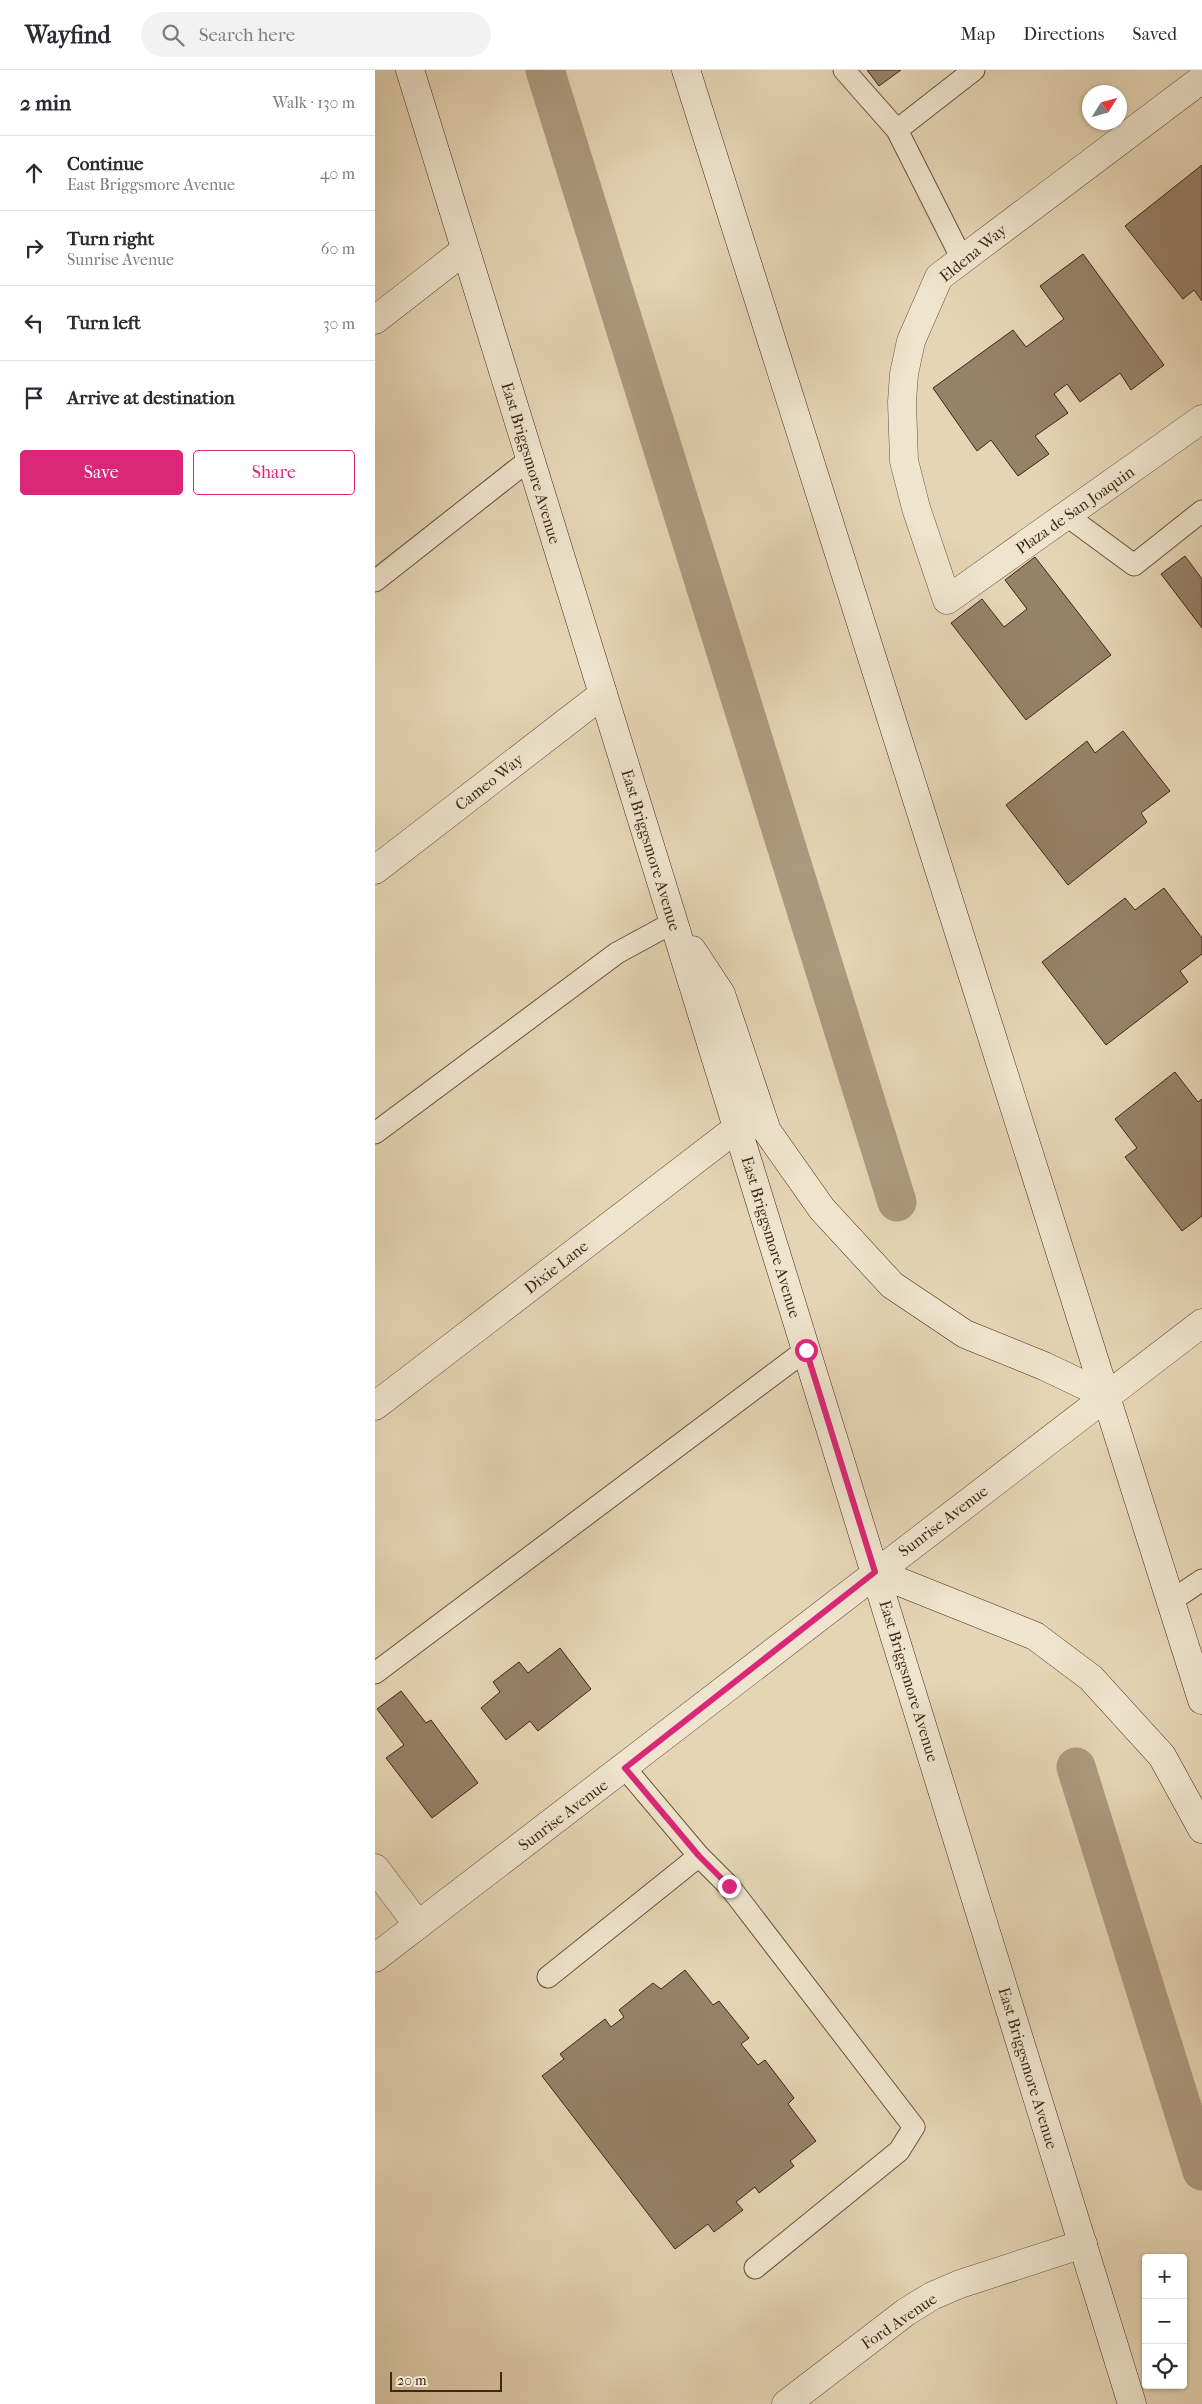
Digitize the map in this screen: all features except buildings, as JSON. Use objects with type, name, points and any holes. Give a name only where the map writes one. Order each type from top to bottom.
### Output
[{"type":"main road","name":"East Briggsmore Avenue","points":[[410,70],[1132,2404]]},
{"type":"main road","points":[[686,70],[1202,1700]]},
{"type":"main road","name":"Eldena Way","points":[[947,600],[915,508],[904,461],[902,402],[904,374],[911,341],[939,277],[1202,79]]},
{"type":"main road","points":[[375,320],[465,250]]},
{"type":"main road","name":"Plaza de San Joaquin","points":[[947,600],[1202,419]]},
{"type":"main road","name":"Cameo Way","points":[[375,870],[603,694]]},
{"type":"main road","points":[[674,922],[721,994],[767,1131],[822,1209],[892,1286],[965,1334],[1045,1366],[1107,1396]]},
{"type":"main road","name":"Dixie Lane","points":[[375,1406],[737,1128]]},
{"type":"main road","name":"Sunrise Avenue","points":[[375,1958],[625,1768],[875,1572],[1202,1323]]},
{"type":"main road","points":[[875,1572],[1035,1636],[1091,1678],[1162,1756],[1202,1829]]},
{"type":"main road","points":[[375,1868],[418,1925]]},
{"type":"main road","name":"Ford Avenue","points":[[786,2404],[906,2312],[932,2296],[960,2284],[1083,2244]]},
{"type":"lane","points":[[844,70],[897,130],[962,259]]},
{"type":"lane","points":[[897,130],[974,70]]},
{"type":"lane","points":[[375,581],[530,459]]},
{"type":"lane","points":[[1067,516],[1134,565],[1202,511]]},
{"type":"lane","points":[[375,1133],[617,953],[674,922]]},
{"type":"lane","points":[[375,1673],[806,1350]]},
{"type":"lane","points":[[1171,1602],[1202,1580]]},
{"type":"lane","points":[[625,1768],[699,1856],[729,1886],[914,2127],[899,2151],[755,2268]]},
{"type":"lane","points":[[548,1977],[699,1856]]},
{"type":"waterway","points":[[545,70],[897,1202]]},
{"type":"waterway","points":[[1076,1767],[1202,2171]]},
{"type":"route","points":[[729,1886],[699,1856],[625,1768],[875,1572],[806,1350]]}]
